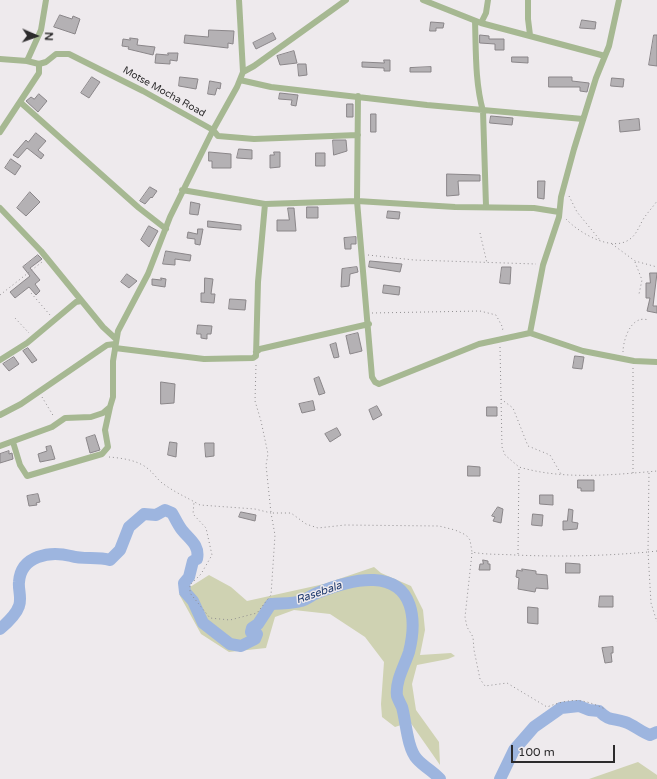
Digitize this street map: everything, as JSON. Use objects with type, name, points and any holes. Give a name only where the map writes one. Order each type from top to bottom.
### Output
[{"type":"street","points":[[27,61],[41,30],[46,0]]},
{"type":"street","points":[[12,442],[20,465],[27,476],[102,454],[108,447],[105,430],[113,397],[113,361],[118,331],[148,274],[182,190],[243,72],[239,0]]},
{"type":"street","points":[[243,72],[254,66],[346,0]]},
{"type":"street","points":[[423,0],[472,18],[478,22],[605,56]]},
{"type":"street","points":[[486,206],[484,111],[480,99],[476,62],[478,22],[486,13],[488,0]]},
{"type":"street","points":[[528,0],[530,35]]},
{"type":"street","points":[[530,333],[543,264],[559,214],[583,119],[609,46],[619,0]]},
{"type":"street","name":"Motse Mocha Road","points":[[39,64],[46,62],[56,54],[69,54],[143,91],[213,130],[218,136],[254,139],[358,135]]},
{"type":"street","points":[[0,59],[27,61],[39,64],[39,73],[0,132]]},
{"type":"street","points":[[240,80],[271,87],[484,111],[583,119]]},
{"type":"street","points":[[358,96],[357,201],[369,324],[372,376],[375,382],[379,384],[460,351],[500,338],[530,333],[584,351],[634,361],[657,362]]},
{"type":"street","points":[[20,102],[139,208],[166,229]]},
{"type":"street","points":[[182,190],[265,204],[357,201],[455,207],[486,206],[534,208],[559,214]]},
{"type":"street","points":[[256,354],[258,282],[265,204]]},
{"type":"street","points":[[0,208],[64,277],[115,344]]},
{"type":"street","points":[[0,360],[34,337],[76,302],[81,301]]},
{"type":"street","points":[[0,415],[21,404],[107,345],[115,344],[204,359],[253,358],[260,349],[369,324]]},
{"type":"street","points":[[0,446],[52,427],[59,421],[71,417],[81,419],[90,418],[103,413],[110,407]]},
{"type":"path","points":[[566,182],[574,207],[601,241]]},
{"type":"path","points":[[559,214],[575,229],[601,241],[621,243],[629,240],[637,232],[644,218],[657,201]]},
{"type":"path","points":[[480,233],[487,264]]},
{"type":"path","points":[[611,243],[635,261],[657,267]]},
{"type":"path","points":[[362,254],[414,260],[487,264],[543,264]]},
{"type":"path","points":[[0,295],[47,258]]},
{"type":"path","points":[[635,261],[642,280],[639,294]]},
{"type":"path","points":[[31,293],[54,320]]},
{"type":"path","points":[[367,313],[480,311],[496,315],[503,328],[500,338],[502,446],[505,455],[519,467],[561,474],[633,474],[657,471]]},
{"type":"path","points":[[15,318],[34,337]]},
{"type":"path","points":[[625,359],[623,350],[627,332],[640,319],[649,320]]},
{"type":"path","points":[[194,502],[192,505],[193,514],[206,528],[212,555],[205,569],[190,585],[188,590],[210,618],[230,620],[257,613],[271,595],[275,535],[266,465],[268,454],[262,420],[255,401],[256,354]]},
{"type":"path","points":[[633,474],[634,361]]},
{"type":"path","points":[[39,392],[53,416],[59,421]]},
{"type":"path","points":[[501,399],[513,408],[528,446],[550,455],[561,474]]},
{"type":"path","points":[[102,454],[107,457],[122,458],[146,467],[163,485],[200,505],[255,509],[271,513],[290,513],[306,524],[318,528],[345,525],[439,526],[455,530],[466,535],[470,540],[472,552],[465,617],[467,627],[473,637],[480,679],[485,686],[507,683],[547,707],[576,700],[589,702],[605,709]]},
{"type":"path","points":[[518,555],[519,467]]},
{"type":"path","points":[[649,472],[648,552],[651,603],[657,622]]},
{"type":"path","points":[[472,552],[550,557],[657,551]]},
{"type":"green space","points":[[374,567],[381,573],[411,586],[423,610],[425,630],[420,655],[451,653],[455,656],[448,659],[417,665],[412,684],[416,710],[439,742],[440,765],[410,722],[395,727],[382,717],[381,704],[384,662],[365,637],[330,614],[294,610],[275,617],[266,648],[229,652],[201,634],[179,594],[209,575],[231,587],[247,601],[324,584]]},
{"type":"green space","points":[[638,762],[657,775],[657,779],[589,779]]},
{"type":"building","points":[[60,15],[72,19],[73,16],[80,19],[75,34],[54,27]]},
{"type":"building","points":[[582,20],[596,22],[595,29],[580,28]]},
{"type":"building","points":[[431,22],[444,23],[443,28],[436,28],[436,31],[430,31]]},
{"type":"building","points":[[209,30],[234,31],[233,44],[228,43],[228,48],[184,43],[185,35],[208,37]]},
{"type":"building","points":[[273,33],[276,39],[256,49],[253,43]]},
{"type":"building","points":[[480,35],[489,36],[489,39],[504,39],[504,50],[495,50],[495,44],[480,43]]},
{"type":"building","points":[[654,35],[657,35],[657,66],[649,65]]},
{"type":"building","points":[[130,38],[138,39],[137,45],[155,47],[153,55],[128,49],[129,47],[122,46],[123,39],[130,40]]},
{"type":"building","points":[[294,51],[297,63],[280,65],[277,56]]},
{"type":"building","points":[[168,53],[178,53],[177,61],[170,60],[170,64],[155,63],[156,54],[168,55]]},
{"type":"building","points":[[512,57],[528,57],[528,63],[512,62]]},
{"type":"building","points":[[384,60],[390,60],[390,71],[384,71],[384,68],[362,67],[362,62],[384,63]]},
{"type":"building","points":[[298,64],[306,64],[307,75],[299,76]]},
{"type":"building","points":[[431,67],[431,72],[410,72],[410,68]]},
{"type":"building","points":[[92,77],[100,82],[89,98],[81,93]]},
{"type":"building","points":[[180,77],[198,79],[196,89],[179,86]]},
{"type":"building","points":[[549,77],[572,77],[572,81],[589,83],[587,92],[580,91],[580,87],[549,87]]},
{"type":"building","points":[[612,78],[624,79],[623,87],[611,86]]},
{"type":"building","points":[[210,81],[221,83],[220,89],[217,88],[215,95],[208,94]]},
{"type":"building","points":[[280,93],[298,95],[296,106],[291,105],[292,100],[279,99]]},
{"type":"building","points":[[39,94],[47,101],[38,112],[26,101],[31,97],[34,99]]},
{"type":"building","points":[[347,104],[353,104],[353,117],[347,117]]},
{"type":"building","points":[[371,114],[376,114],[376,132],[371,132]]},
{"type":"building","points":[[491,116],[513,118],[512,125],[490,123]]},
{"type":"building","points":[[639,119],[640,130],[620,132],[619,121]]},
{"type":"building","points":[[36,133],[46,141],[38,150],[44,155],[41,159],[27,148],[18,158],[13,155],[26,140],[28,142]]},
{"type":"building","points":[[333,140],[346,140],[347,151],[334,155]]},
{"type":"building","points":[[239,149],[252,150],[252,159],[237,158]]},
{"type":"building","points":[[209,152],[231,154],[231,168],[212,168],[212,161],[209,161]]},
{"type":"building","points":[[274,152],[280,152],[280,167],[270,168],[270,155],[274,155]]},
{"type":"building","points":[[316,153],[325,153],[325,166],[316,166]]},
{"type":"building","points":[[11,159],[21,166],[15,175],[5,168]]},
{"type":"building","points":[[447,174],[480,175],[480,181],[458,181],[459,195],[447,196]]},
{"type":"building","points":[[538,181],[545,181],[544,199],[538,198]]},
{"type":"building","points":[[150,187],[157,191],[145,204],[140,201]]},
{"type":"building","points":[[30,192],[40,202],[26,216],[17,208]]},
{"type":"building","points":[[191,202],[200,204],[198,215],[190,214]]},
{"type":"building","points":[[307,207],[318,207],[318,218],[307,218]]},
{"type":"building","points":[[288,208],[294,208],[296,231],[277,231],[277,220],[289,220]]},
{"type":"building","points":[[388,211],[400,212],[399,219],[387,218]]},
{"type":"building","points":[[208,221],[241,225],[241,230],[208,227]]},
{"type":"building","points":[[149,226],[158,231],[149,247],[141,240]]},
{"type":"building","points":[[198,229],[203,229],[200,245],[195,244],[195,239],[187,238],[188,232],[197,234]]},
{"type":"building","points":[[356,237],[356,244],[351,244],[351,249],[345,249],[344,238]]},
{"type":"building","points":[[166,251],[191,255],[190,261],[175,259],[175,265],[163,264]]},
{"type":"building","points":[[38,255],[42,259],[30,268],[40,280],[35,284],[40,291],[36,295],[29,287],[15,298],[10,292],[30,276],[23,267]]},
{"type":"building","points":[[370,261],[402,264],[400,272],[369,267]]},
{"type":"building","points":[[357,267],[358,272],[350,274],[349,286],[341,287],[342,269]]},
{"type":"building","points":[[502,267],[511,267],[510,284],[500,283]]},
{"type":"building","points":[[650,273],[657,273],[653,306],[657,306],[657,313],[647,311],[650,298],[646,298],[646,283],[650,283]]},
{"type":"building","points":[[127,274],[137,281],[129,288],[121,282]]},
{"type":"building","points":[[161,278],[166,279],[165,287],[152,285],[152,279],[161,280]]},
{"type":"building","points":[[205,278],[213,279],[211,294],[215,294],[214,303],[201,302],[201,293],[204,293]]},
{"type":"building","points":[[384,285],[400,287],[399,295],[383,293]]},
{"type":"building","points":[[230,299],[246,300],[245,310],[229,309]]},
{"type":"building","points":[[198,325],[212,326],[211,334],[207,334],[207,339],[201,338],[201,334],[197,334]]},
{"type":"building","points":[[358,333],[362,351],[350,354],[346,336]]},
{"type":"building","points":[[336,343],[339,357],[334,358],[330,345]]},
{"type":"building","points":[[28,348],[37,360],[32,363],[23,351]]},
{"type":"building","points":[[575,356],[584,357],[582,369],[573,368]]},
{"type":"building","points":[[14,357],[19,364],[9,371],[3,364]]},
{"type":"building","points":[[319,377],[325,393],[319,395],[314,379]]},
{"type":"building","points":[[161,382],[175,384],[174,403],[161,404]]},
{"type":"building","points":[[313,401],[315,410],[302,413],[299,404]]},
{"type":"building","points":[[377,406],[382,415],[373,420],[369,410]]},
{"type":"building","points":[[487,407],[497,407],[497,416],[487,416]]},
{"type":"building","points":[[337,428],[341,435],[330,442],[325,434]]},
{"type":"building","points":[[95,435],[100,450],[90,453],[86,438]]},
{"type":"building","points":[[170,442],[177,443],[176,457],[168,455]]},
{"type":"building","points":[[205,443],[214,443],[214,456],[206,457]]},
{"type":"building","points":[[51,446],[55,459],[40,462],[38,454],[47,451],[46,447]]},
{"type":"building","points":[[9,451],[9,454],[12,453],[13,459],[0,463],[0,454]]},
{"type":"building","points":[[468,466],[480,467],[480,476],[468,476]]},
{"type":"building","points":[[578,480],[594,480],[594,491],[581,491],[581,488],[578,488]]},
{"type":"building","points":[[38,494],[40,502],[36,503],[37,505],[29,506],[27,496]]},
{"type":"building","points":[[540,495],[553,495],[553,505],[540,504]]},
{"type":"building","points":[[498,507],[503,509],[501,523],[493,521],[495,517],[492,516]]},
{"type":"building","points":[[569,509],[573,510],[572,522],[578,523],[577,529],[563,530],[563,521],[567,521]]},
{"type":"building","points":[[241,512],[256,515],[255,521],[239,517]]},
{"type":"building","points":[[533,514],[543,515],[542,526],[532,525]]},
{"type":"building","points":[[483,560],[488,561],[488,564],[490,564],[490,570],[479,570],[480,564],[483,564]]},
{"type":"building","points":[[566,563],[580,564],[580,573],[566,573]]},
{"type":"building","points":[[522,569],[536,571],[536,574],[547,575],[548,589],[536,588],[535,592],[518,589],[519,578],[516,577],[517,570],[522,571]]},
{"type":"building","points":[[600,596],[613,596],[613,607],[599,607]]},
{"type":"building","points":[[528,607],[538,608],[538,624],[528,623]]},
{"type":"building","points":[[613,647],[613,653],[611,653],[612,662],[605,663],[602,648]]},
{"type":"waterway","name":"Rasebala","points":[[0,629],[11,619],[18,609],[20,603],[19,582],[21,573],[25,566],[31,561],[38,557],[54,554],[110,560],[120,550],[129,527],[144,514],[156,515],[165,510],[172,513],[195,546],[198,554],[197,559],[193,561],[189,577],[184,583],[185,592],[193,601],[203,623],[230,644],[241,646],[255,639],[257,634],[251,632],[252,628],[258,624],[271,604],[298,602],[324,590],[353,582],[367,580],[387,582],[405,595],[410,605],[412,616],[413,628],[409,652],[397,685],[397,696],[402,707],[409,741],[417,759],[440,779]]},
{"type":"waterway","name":"Rasebala","points":[[500,779],[514,750],[534,727],[561,708],[579,706],[589,710],[599,711],[608,718],[628,723],[650,735],[657,732]]}]
